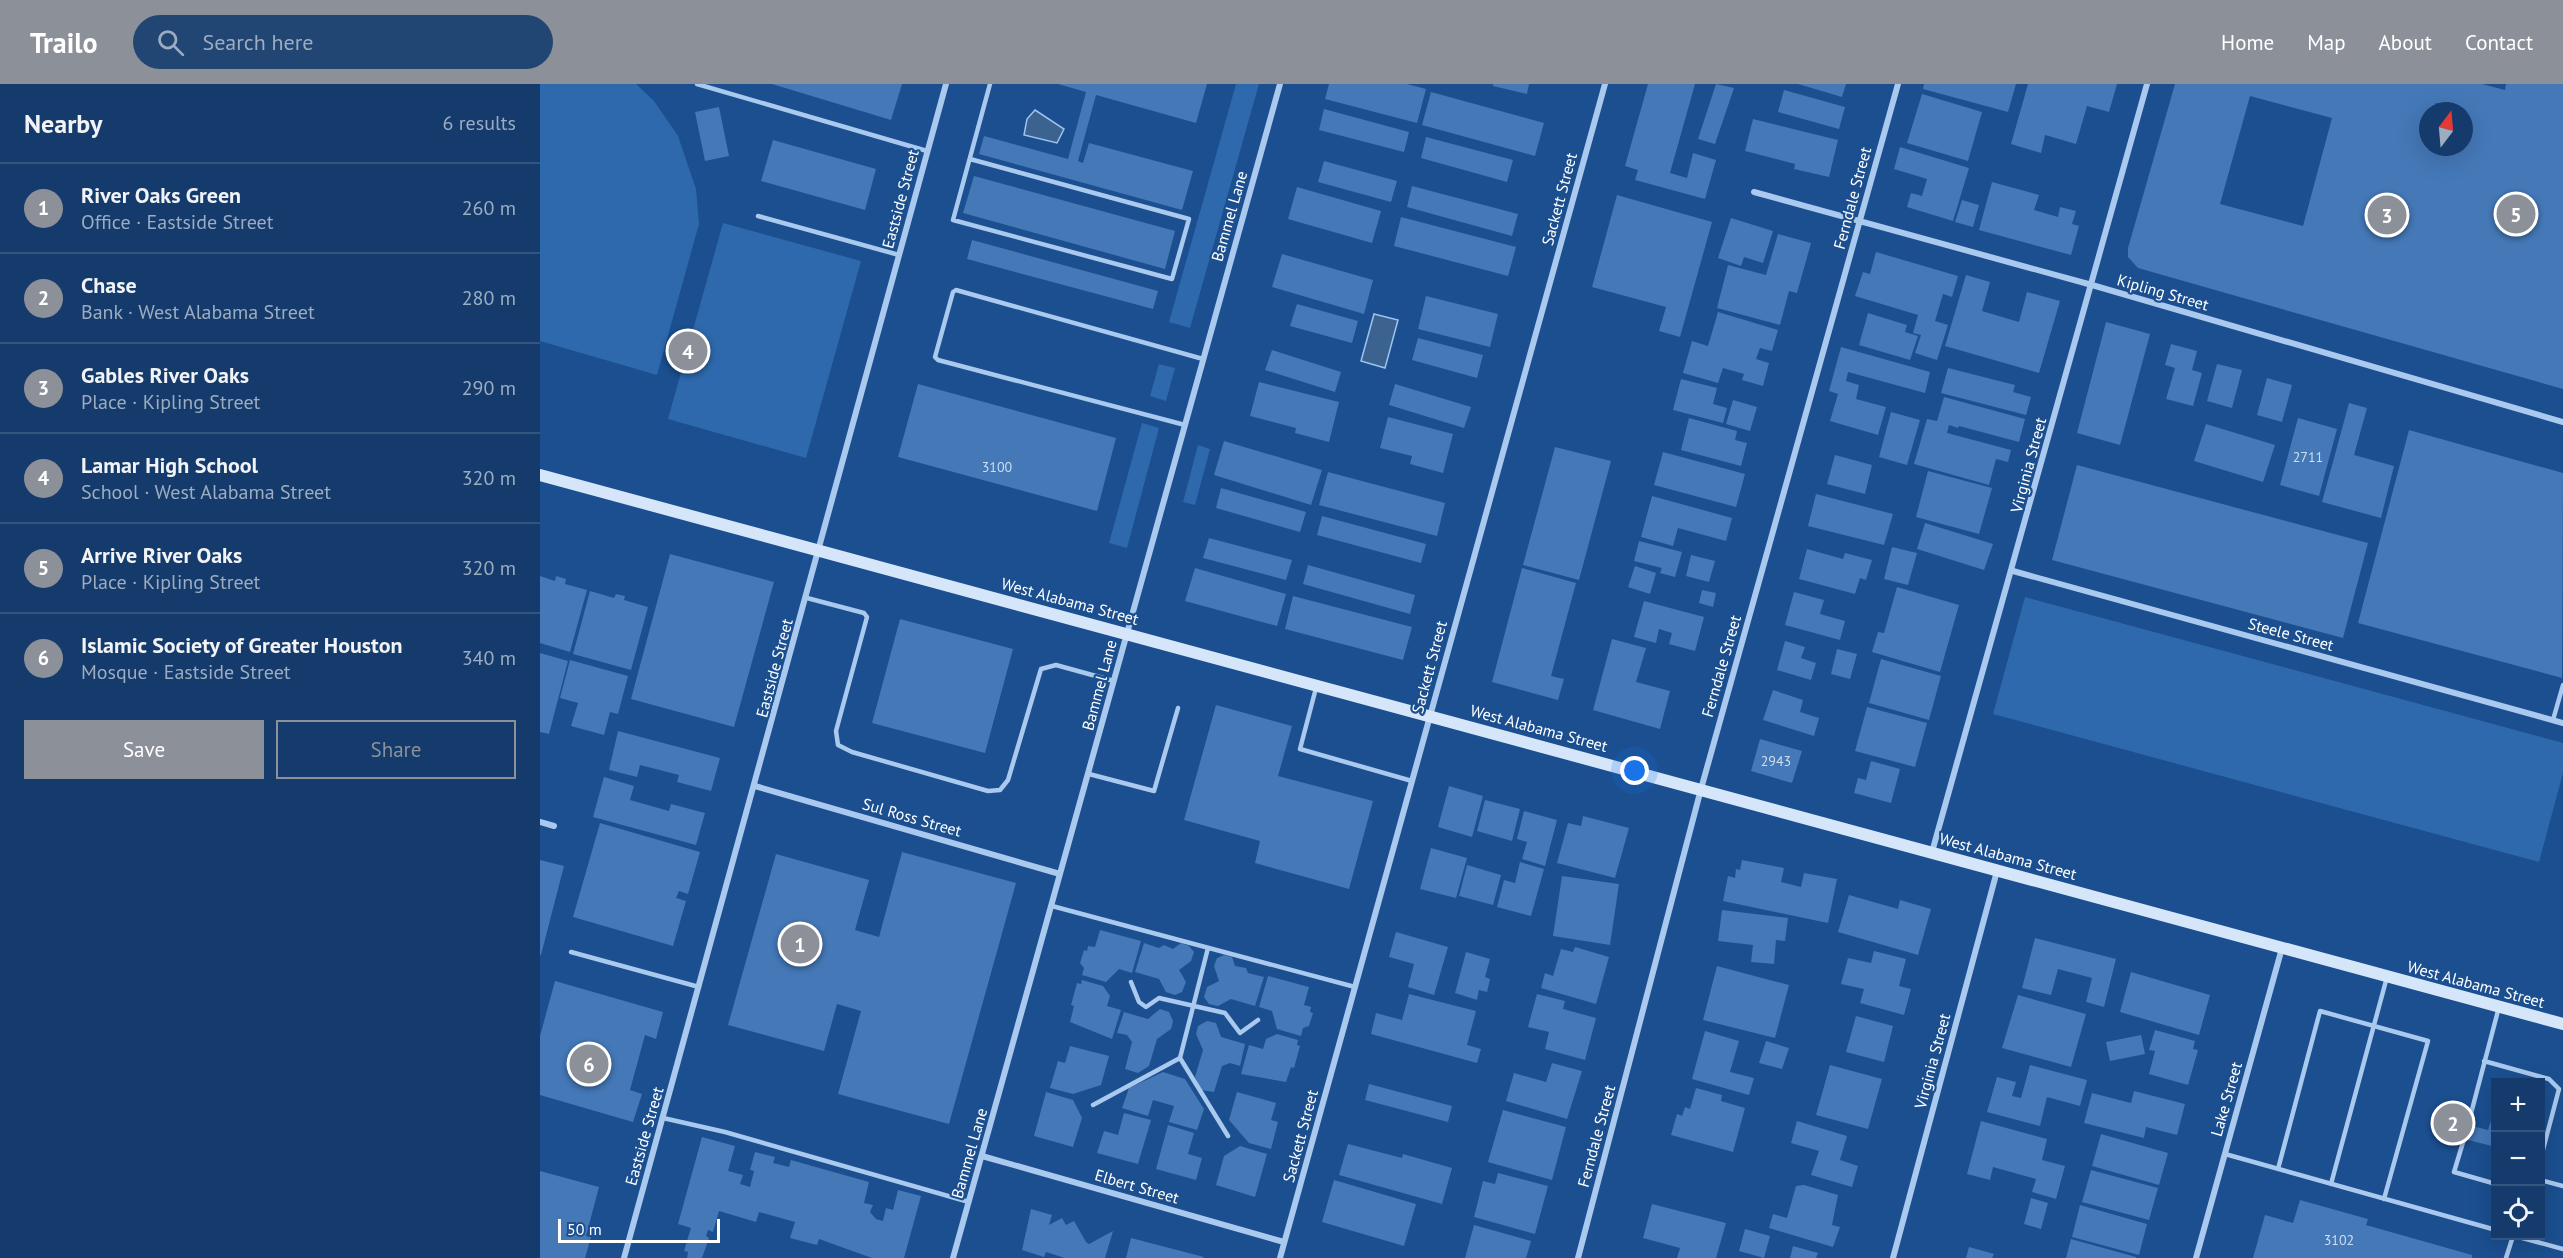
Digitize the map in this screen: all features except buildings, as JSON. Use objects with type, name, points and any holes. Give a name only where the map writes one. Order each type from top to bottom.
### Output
[{"type":"street","name":"Eastside Street","points":[[624,1258],[807,598],[946,84]]},
{"type":"street","name":"Bammel Lane","points":[[953,1258],[1280,84]]},
{"type":"street","name":"Sackett Street","points":[[1280,1258],[1605,84]]},
{"type":"street","name":"Ferndale Street","points":[[1578,1258],[1701,789],[1898,84]]},
{"type":"street","name":"Virginia Street","points":[[1932,852],[2013,571],[2147,84]]},
{"type":"street","name":"Kipling Street","points":[[1754,192],[2092,285],[2563,422]]},
{"type":"street","name":"West Alabama Street","points":[[540,475],[2563,1024]]},
{"type":"street","name":"Steele Street","points":[[2013,571],[2563,723]]},
{"type":"street","name":"Sul Ross Street","points":[[755,786],[1060,874]]},
{"type":"street","points":[[540,822],[554,826]]},
{"type":"street","name":"Virginia Street","points":[[1893,1258],[1997,870]]},
{"type":"street","name":"Lake Street","points":[[2196,1258],[2282,948]]},
{"type":"street","name":"Elbert Street","points":[[982,1156],[1284,1242]]},
{"type":"lane","points":[[698,84],[927,151]]},
{"type":"lane","points":[[970,159],[1189,219],[1172,279],[953,220],[990,84]]},
{"type":"lane","points":[[758,216],[898,255]]},
{"type":"lane","points":[[1185,425],[938,360],[935,357],[953,292],[956,290],[1203,359]]},
{"type":"lane","points":[[807,598],[864,613],[867,617],[836,731],[838,745],[852,752],[988,791],[1000,790],[1008,780],[1041,669],[1056,665],[1114,681]]},
{"type":"lane","points":[[1317,685],[1300,749],[1412,781]]},
{"type":"lane","points":[[2553,720],[2563,685]]},
{"type":"lane","points":[[1089,774],[1154,791],[1178,708]]},
{"type":"lane","points":[[1052,906],[1355,987]]},
{"type":"lane","points":[[1209,948],[1180,1058],[1228,1136]]},
{"type":"lane","points":[[571,952],[699,987]]},
{"type":"lane","points":[[2331,1184],[2387,977]]},
{"type":"lane","points":[[1131,982],[1139,1002],[1146,1007],[1159,998],[1225,1013],[1240,1033],[1258,1020]]},
{"type":"lane","points":[[2468,1125],[2499,1007]]},
{"type":"lane","points":[[2278,1169],[2320,1011],[2428,1041],[2384,1199]]},
{"type":"lane","points":[[1093,1105],[1180,1058]]},
{"type":"lane","points":[[2484,1061],[2549,1079],[2559,1089],[2545,1145]]},
{"type":"lane","points":[[663,1118],[725,1132],[969,1202]]},
{"type":"lane","points":[[2464,1139],[2454,1172],[2491,1183]]},
{"type":"lane","points":[[2225,1154],[2491,1229]]},
{"type":"lane","points":[[2545,1181],[2563,1186]]},
{"type":"lane","points":[[2506,1258],[2513,1240]]},
{"type":"lane","points":[[2529,1240],[2563,1249]]},
{"type":"shaded area","points":[[540,84],[636,84],[654,101],[678,136],[696,189],[699,224],[657,375],[540,341]]},
{"type":"shaded area","points":[[1236,84],[1259,84],[1190,328],[1169,322]]},
{"type":"shaded area","points":[[1035,110],[1064,129],[1057,143],[1024,135],[1027,119]]},
{"type":"shaded area","points":[[723,223],[861,261],[806,458],[668,419]]},
{"type":"shaded area","points":[[1374,314],[1398,320],[1385,368],[1361,361]]},
{"type":"shaded area","points":[[1159,364],[1175,368],[1166,401],[1150,396]]},
{"type":"shaded area","points":[[1142,423],[1159,428],[1127,548],[1109,543]]},
{"type":"shaded area","points":[[1198,445],[1210,449],[1195,505],[1183,502]]},
{"type":"shaded area","points":[[2025,597],[2563,743],[2563,773],[2539,862],[1993,714]]},
{"type":"place","name":"Arrive River Oaks","points":[[2516,214]]},
{"type":"place","name":"Gables River Oaks","points":[[2387,215]]},
{"type":"place","name":"Lamar High School","points":[[688,351]]},
{"type":"place","name":"River Oaks Green","points":[[800,944]]},
{"type":"place","name":"Islamic Society of Greater Houston","points":[[589,1064]]},
{"type":"place","name":"Chase","points":[[2453,1123]]}]
